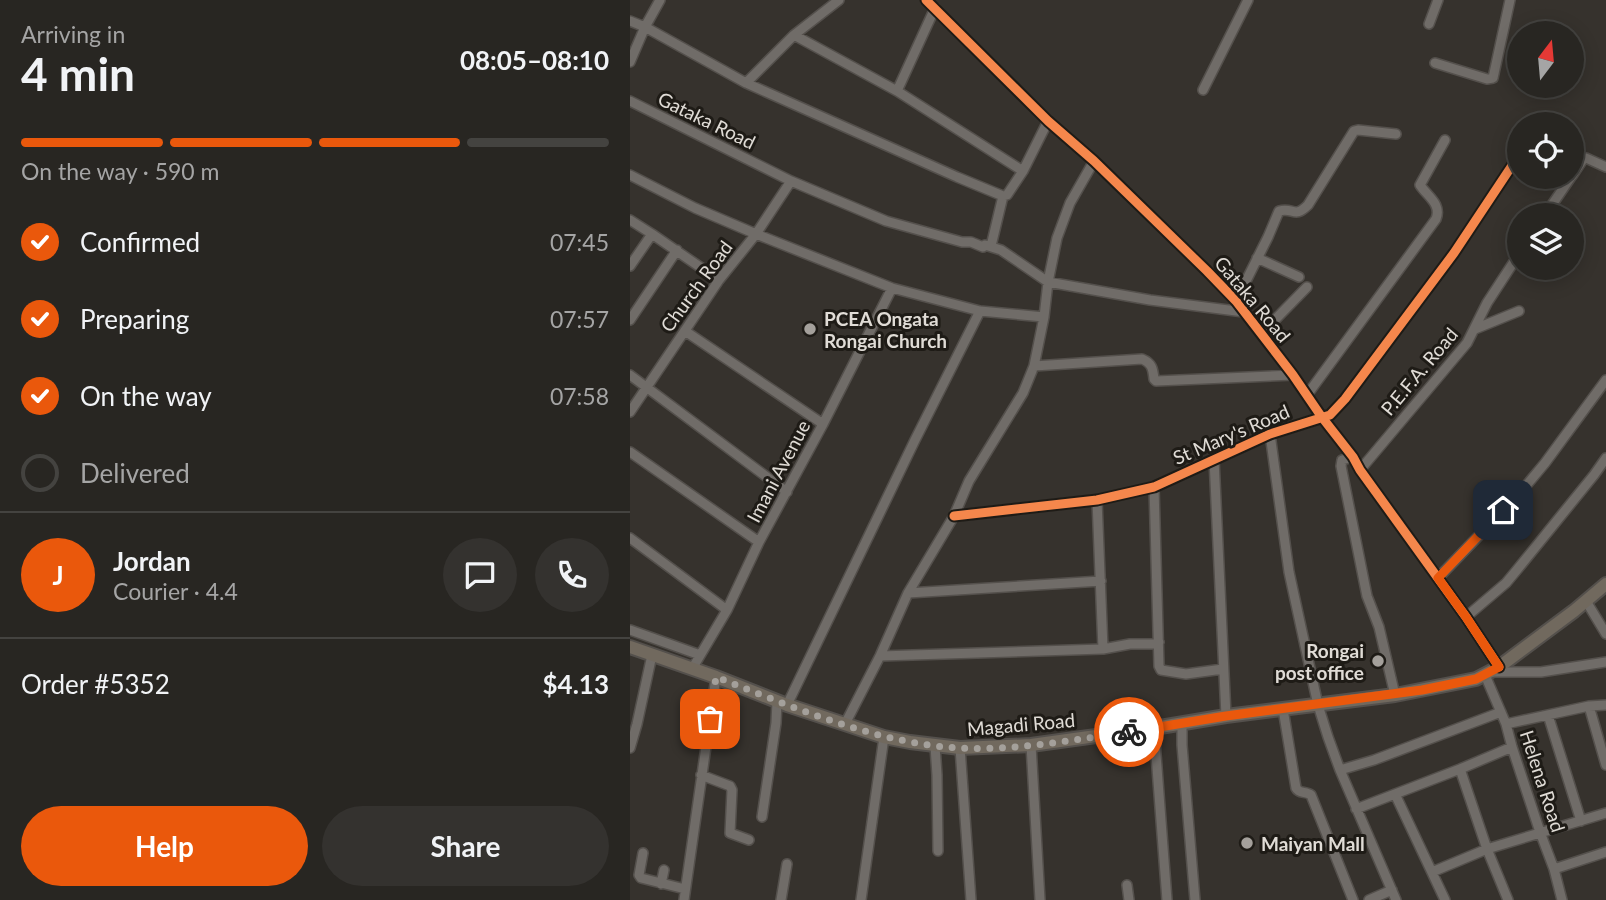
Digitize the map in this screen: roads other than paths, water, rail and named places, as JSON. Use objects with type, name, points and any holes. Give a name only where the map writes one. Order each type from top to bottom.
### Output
[{"type":"highway","name":"Magadi Road","points":[[632,648],[884,737],[960,748],[1031,745],[1459,684],[1492,671],[1606,584]]},
{"type":"street","points":[[630,62],[660,0]]},
{"type":"street","points":[[746,83],[794,35],[839,0]]},
{"type":"street","name":"Gataka Road","points":[[926,0],[1236,301],[1353,457],[1466,617],[1492,671]]},
{"type":"street","points":[[1203,90],[1248,0]]},
{"type":"street","points":[[1429,24],[1438,0]]},
{"type":"street","points":[[1435,62],[1487,79],[1493,78],[1510,0]]},
{"type":"street","points":[[897,91],[935,8]]},
{"type":"street","points":[[630,21],[746,83],[1003,196],[1007,195],[1023,171],[1048,121]]},
{"type":"street","points":[[794,35],[897,91],[1023,171]]},
{"type":"street","name":"Gataka Road","points":[[630,101],[791,181],[886,221],[1001,250],[1048,282],[1150,300],[1244,312]]},
{"type":"street","points":[[1236,301],[1279,211],[1301,211],[1308,205],[1353,131],[1396,134]]},
{"type":"street","points":[[1307,395],[1436,219],[1437,208],[1420,185],[1445,140]]},
{"type":"street","points":[[1584,158],[1606,167]]},
{"type":"street","points":[[845,724],[908,593],[954,516],[969,481],[1023,393],[1034,366],[1057,238],[1070,203],[1094,161]]},
{"type":"street","name":"St Mary's Road","points":[[954,516],[1097,500],[1154,487],[1270,434],[1330,415],[1345,399],[1454,253],[1507,173]]},
{"type":"street","points":[[630,175],[695,208],[892,288],[980,311],[1044,317]]},
{"type":"street","name":"Church Road","points":[[630,412],[719,280],[756,234],[791,181]]},
{"type":"street","points":[[991,246],[1003,196]]},
{"type":"street","points":[[630,220],[719,280]]},
{"type":"street","points":[[630,266],[652,234]]},
{"type":"street","points":[[630,320],[677,250]]},
{"type":"street","points":[[1257,258],[1299,277]]},
{"type":"street","name":"P.E.F.A. Road","points":[[1360,470],[1467,343],[1487,303],[1507,272]]},
{"type":"street","points":[[1261,334],[1307,287]]},
{"type":"street","name":"Imani Avenue","points":[[692,669],[727,610],[759,542],[892,288]]},
{"type":"street","points":[[762,817],[776,723],[782,703],[980,311]]},
{"type":"street","points":[[1475,329],[1519,312]]},
{"type":"street","points":[[685,331],[823,424]]},
{"type":"street","points":[[1034,366],[1142,359],[1152,366],[1156,381],[1293,375]]},
{"type":"street","points":[[630,375],[787,492]]},
{"type":"street","points":[[1438,578],[1520,493],[1606,380]]},
{"type":"street","points":[[1270,434],[1289,572],[1318,705],[1340,770],[1396,900]]},
{"type":"street","points":[[630,452],[759,542]]},
{"type":"street","points":[[1353,457],[1342,460],[1341,466],[1367,596],[1379,627],[1395,695]]},
{"type":"street","points":[[1466,617],[1511,577],[1606,458]]},
{"type":"street","points":[[1214,459],[1226,716]]},
{"type":"street","points":[[1154,487],[1159,666],[1161,670],[1186,674],[1223,669]]},
{"type":"street","points":[[1097,500],[1103,649]]},
{"type":"street","points":[[630,538],[727,610]]},
{"type":"street","points":[[908,593],[1101,582]]},
{"type":"street","points":[[1586,601],[1606,634]]},
{"type":"street","points":[[632,648],[635,632],[700,655]]},
{"type":"street","points":[[880,656],[1103,649],[1159,642]]},
{"type":"street","points":[[630,748],[652,655]]},
{"type":"street","points":[[1492,671],[1541,672],[1606,662]]},
{"type":"street","name":"Helena Road","points":[[1492,671],[1501,712],[1562,900]]},
{"type":"street","points":[[684,900],[716,677]]},
{"type":"street","points":[[1506,724],[1589,706],[1606,705]]},
{"type":"street","points":[[1589,706],[1606,765]]},
{"type":"street","points":[[1283,709],[1296,788],[1311,795],[1353,900]]},
{"type":"street","points":[[1340,770],[1374,760],[1501,712]]},
{"type":"street","points":[[1548,715],[1581,821]]},
{"type":"street","points":[[1182,723],[1195,900]]},
{"type":"street","points":[[1154,728],[1167,900]]},
{"type":"street","points":[[862,900],[884,737]]},
{"type":"street","points":[[1031,745],[1040,900]]},
{"type":"street","points":[[935,746],[938,851]]},
{"type":"street","points":[[1356,808],[1512,747]]},
{"type":"street","points":[[960,748],[971,900]]},
{"type":"street","points":[[1460,769],[1508,900]]},
{"type":"street","points":[[701,775],[730,786],[730,833],[749,840]]},
{"type":"street","points":[[1395,794],[1445,900]]},
{"type":"street","points":[[1432,872],[1488,849],[1606,813]]},
{"type":"street","points":[[1554,869],[1606,852]]},
{"type":"street","points":[[643,853],[639,877],[685,889]]},
{"type":"street","points":[[781,900],[787,864]]},
{"type":"street","points":[[661,884],[664,870]]},
{"type":"street","points":[[1127,885],[1129,900]]},
{"type":"street","points":[[1369,900],[1392,890]]},
{"type":"place","name":"PCEA Ongata Rongai Church","points":[[810,329]]},
{"type":"place","name":"Rongai post office","points":[[1378,661]]},
{"type":"place","name":"Maiyan Mall","points":[[1247,843]]}]
